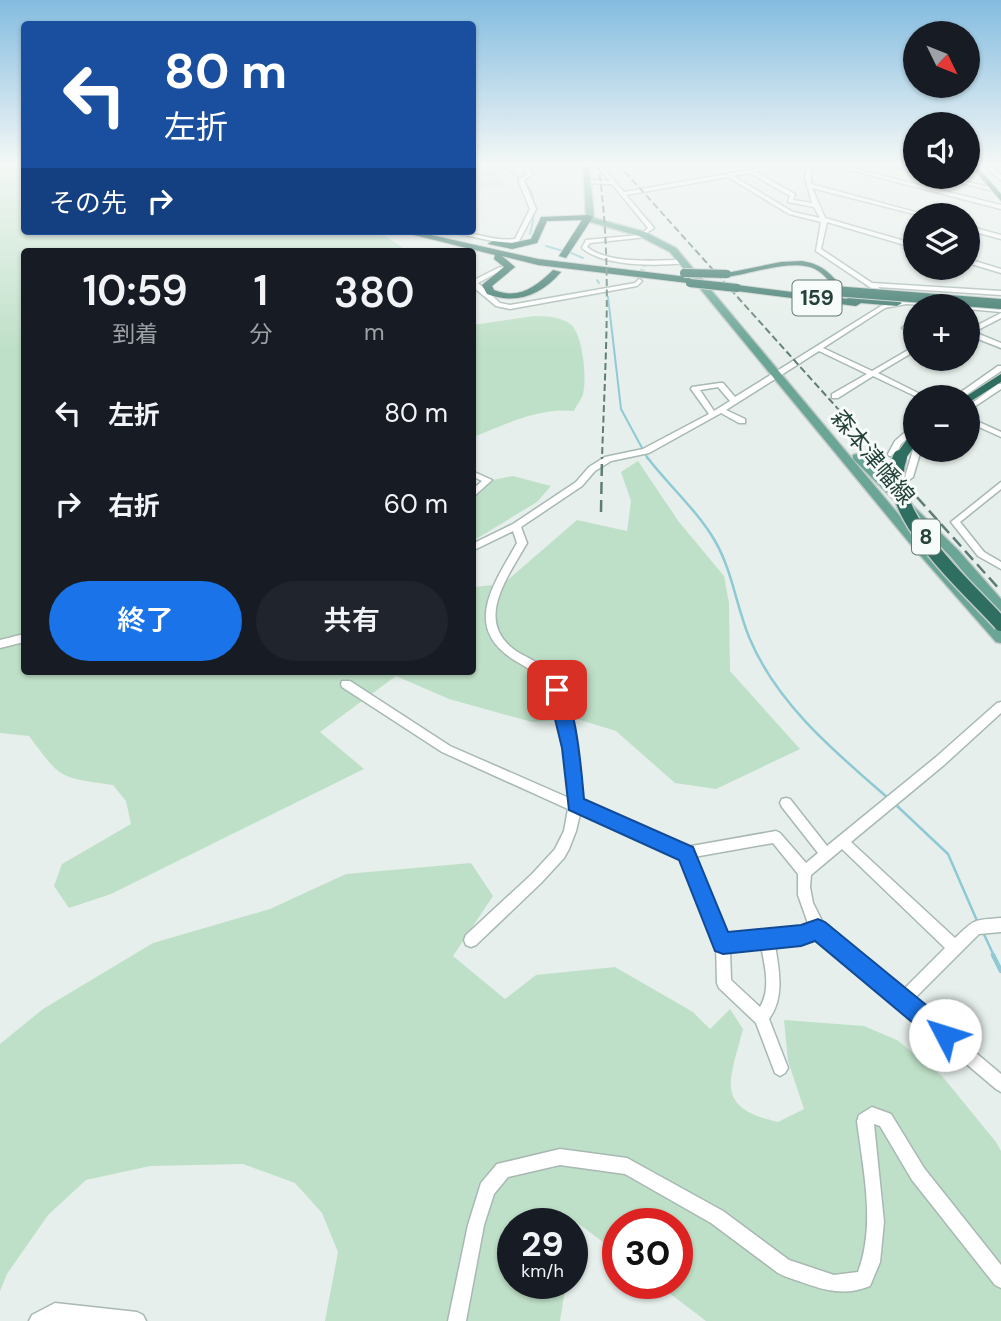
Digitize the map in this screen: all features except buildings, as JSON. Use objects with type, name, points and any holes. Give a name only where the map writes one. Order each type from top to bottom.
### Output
[{"type":"highway","points":[[445,235],[512,246],[534,241],[539,226]]},
{"type":"highway","name":"159","points":[[547,226],[541,238],[542,250],[592,266],[687,278],[1001,302]]},
{"type":"highway","points":[[566,258],[585,226]]},
{"type":"highway","name":"159","points":[[414,235],[461,248]]},
{"type":"highway","name":"159","points":[[417,235],[471,248]]},
{"type":"highway","name":"159","points":[[436,235],[566,258]]},
{"type":"highway","name":"159","points":[[476,249],[638,279]]},
{"type":"highway","name":"159","points":[[476,252],[504,260],[510,267],[489,282],[488,290],[514,300]]},
{"type":"highway","name":"159","points":[[733,281],[782,264],[813,265],[826,272],[847,295],[865,301],[897,303]]},
{"type":"highway","name":"159","points":[[514,300],[498,292],[496,283],[527,268],[638,279],[733,281],[868,304],[897,303]]},
{"type":"highway","points":[[514,300],[537,287],[555,272]]},
{"type":"highway","points":[[980,389],[1001,377]]},
{"type":"highway","name":"8","points":[[903,451],[896,468],[896,486],[902,501],[926,537],[1001,624]]},
{"type":"main road","name":"森本津幡線","points":[[613,226],[643,235],[673,250],[963,598],[1001,638]]},
{"type":"main road","name":"森本津幡線","points":[[796,397],[954,553],[1001,608]]},
{"type":"street","points":[[472,235],[506,242],[517,240],[524,226]]},
{"type":"street","points":[[649,226],[651,228],[643,235],[588,241],[584,247],[588,254],[645,264],[683,261]]},
{"type":"street","points":[[822,226],[818,250],[903,306]]},
{"type":"street","points":[[843,226],[903,243]]},
{"type":"street","points":[[980,231],[1001,237]]},
{"type":"street","points":[[980,265],[1001,271]]},
{"type":"street","points":[[476,283],[502,268]]},
{"type":"street","points":[[476,286],[498,305],[514,300],[554,302],[596,289],[638,284],[638,279]]},
{"type":"street","points":[[871,285],[1001,293]]},
{"type":"street","points":[[937,289],[939,294]]},
{"type":"street","points":[[476,546],[516,526],[579,484],[592,469],[608,459],[642,452],[716,412],[883,307],[903,303]]},
{"type":"street","points":[[980,308],[1001,310]]},
{"type":"street","points":[[980,326],[1001,315]]},
{"type":"street","points":[[980,337],[1001,346]]},
{"type":"street","points":[[818,348],[903,388]]},
{"type":"street","points":[[835,396],[903,355]]},
{"type":"street","points":[[980,386],[1001,368]]},
{"type":"street","points":[[734,401],[720,386],[695,389],[716,412],[742,421]]},
{"type":"street","points":[[980,399],[1001,386]]},
{"type":"street","points":[[980,425],[1001,435]]},
{"type":"street","points":[[903,441],[893,452],[903,452]]},
{"type":"street","points":[[909,477],[913,462]]},
{"type":"street","points":[[476,475],[488,480],[476,491]]},
{"type":"street","points":[[1001,485],[955,522],[981,554],[1001,566]]},
{"type":"street","points":[[894,514],[905,507]]},
{"type":"street","points":[[471,940],[564,848],[575,815],[571,748],[557,690],[545,674],[507,650],[491,625],[492,602],[522,543],[516,526]]},
{"type":"street","points":[[963,598],[981,585]]},
{"type":"street","points":[[0,644],[21,639]]},
{"type":"street","points":[[346,684],[446,750],[686,853],[776,837],[805,872]]},
{"type":"street","points":[[1001,706],[805,872],[803,880],[808,907],[818,930],[1001,1084]]},
{"type":"street","points":[[786,803],[827,855]]},
{"type":"street","points":[[843,842],[954,947]]},
{"type":"street","points":[[686,853],[723,943],[724,983],[761,1018],[780,1068]]},
{"type":"street","points":[[903,1000],[954,947],[981,926],[1001,925]]},
{"type":"street","points":[[723,943],[801,936],[818,930]]},
{"type":"street","points":[[761,1018],[770,1009],[774,981],[767,939]]},
{"type":"street","points":[[457,1321],[475,1225],[487,1189],[503,1170],[560,1157],[627,1166],[717,1217],[784,1267],[834,1284],[864,1280],[872,1263],[877,1237],[865,1122],[872,1115],[885,1120],[918,1174],[1001,1279]]},
{"type":"street","points":[[38,1321],[55,1312],[137,1321]]},
{"type":"green space","points":[[0,226],[21,226],[21,235],[374,235],[386,236],[402,248],[21,248],[21,675],[476,675],[476,587],[503,584],[577,520],[627,531],[631,501],[621,472],[638,461],[679,522],[724,576],[729,603],[730,671],[800,749],[716,789],[675,783],[616,731],[577,719],[532,722],[449,699],[396,676],[320,732],[364,769],[111,894],[69,908],[54,886],[62,864],[131,824],[126,801],[113,785],[71,778],[63,774],[48,761],[29,736],[0,733]]},
{"type":"green space","points":[[534,316],[548,316],[570,324],[578,337],[583,358],[584,390],[574,411],[535,414],[476,436],[476,325]]},
{"type":"green space","points":[[513,476],[551,486],[537,502],[476,539],[476,483]]},
{"type":"green space","points":[[471,863],[493,896],[453,956],[505,999],[536,975],[615,967],[693,1012],[710,1029],[730,1009],[743,1029],[731,1077],[731,1089],[735,1100],[757,1116],[778,1122],[804,1109],[788,1061],[784,1020],[864,1026],[897,1040],[942,1076],[1001,1151],[1001,1321],[706,1321],[677,1299],[693,1299],[693,1208],[602,1208],[602,1241],[588,1231],[588,1208],[497,1208],[497,1299],[563,1299],[560,1321],[325,1321],[338,1252],[322,1213],[295,1183],[243,1164],[150,1166],[86,1180],[48,1215],[7,1274],[0,1291],[0,1044],[43,1009],[153,943],[270,909],[346,874]]},
{"type":"waterway","points":[[530,234],[532,226]]},
{"type":"waterway","points":[[546,246],[563,251]]},
{"type":"waterway","points":[[569,252],[583,258]]},
{"type":"waterway","points":[[608,297],[621,409],[648,459]]},
{"type":"waterway","points":[[647,457],[700,519],[715,541],[726,564],[749,637],[775,684],[809,725],[888,798]]},
{"type":"waterway","points":[[895,804],[948,854],[978,923]]},
{"type":"waterway","points":[[983,932],[994,956]]},
{"type":"waterway","points":[[993,955],[1001,971]]},
{"type":"tunnel","points":[[639,281],[644,266]]},
{"type":"railway","points":[[602,459],[607,274],[604,226]]},
{"type":"railway","points":[[673,226],[883,459]]},
{"type":"railway","points":[[601,512],[602,457]]},
{"type":"railway","points":[[881,457],[1001,591]]},
{"type":"route","points":[[557,690],[571,748],[575,804],[671,849],[686,853],[723,943],[801,936],[818,930],[945,1035]]}]
